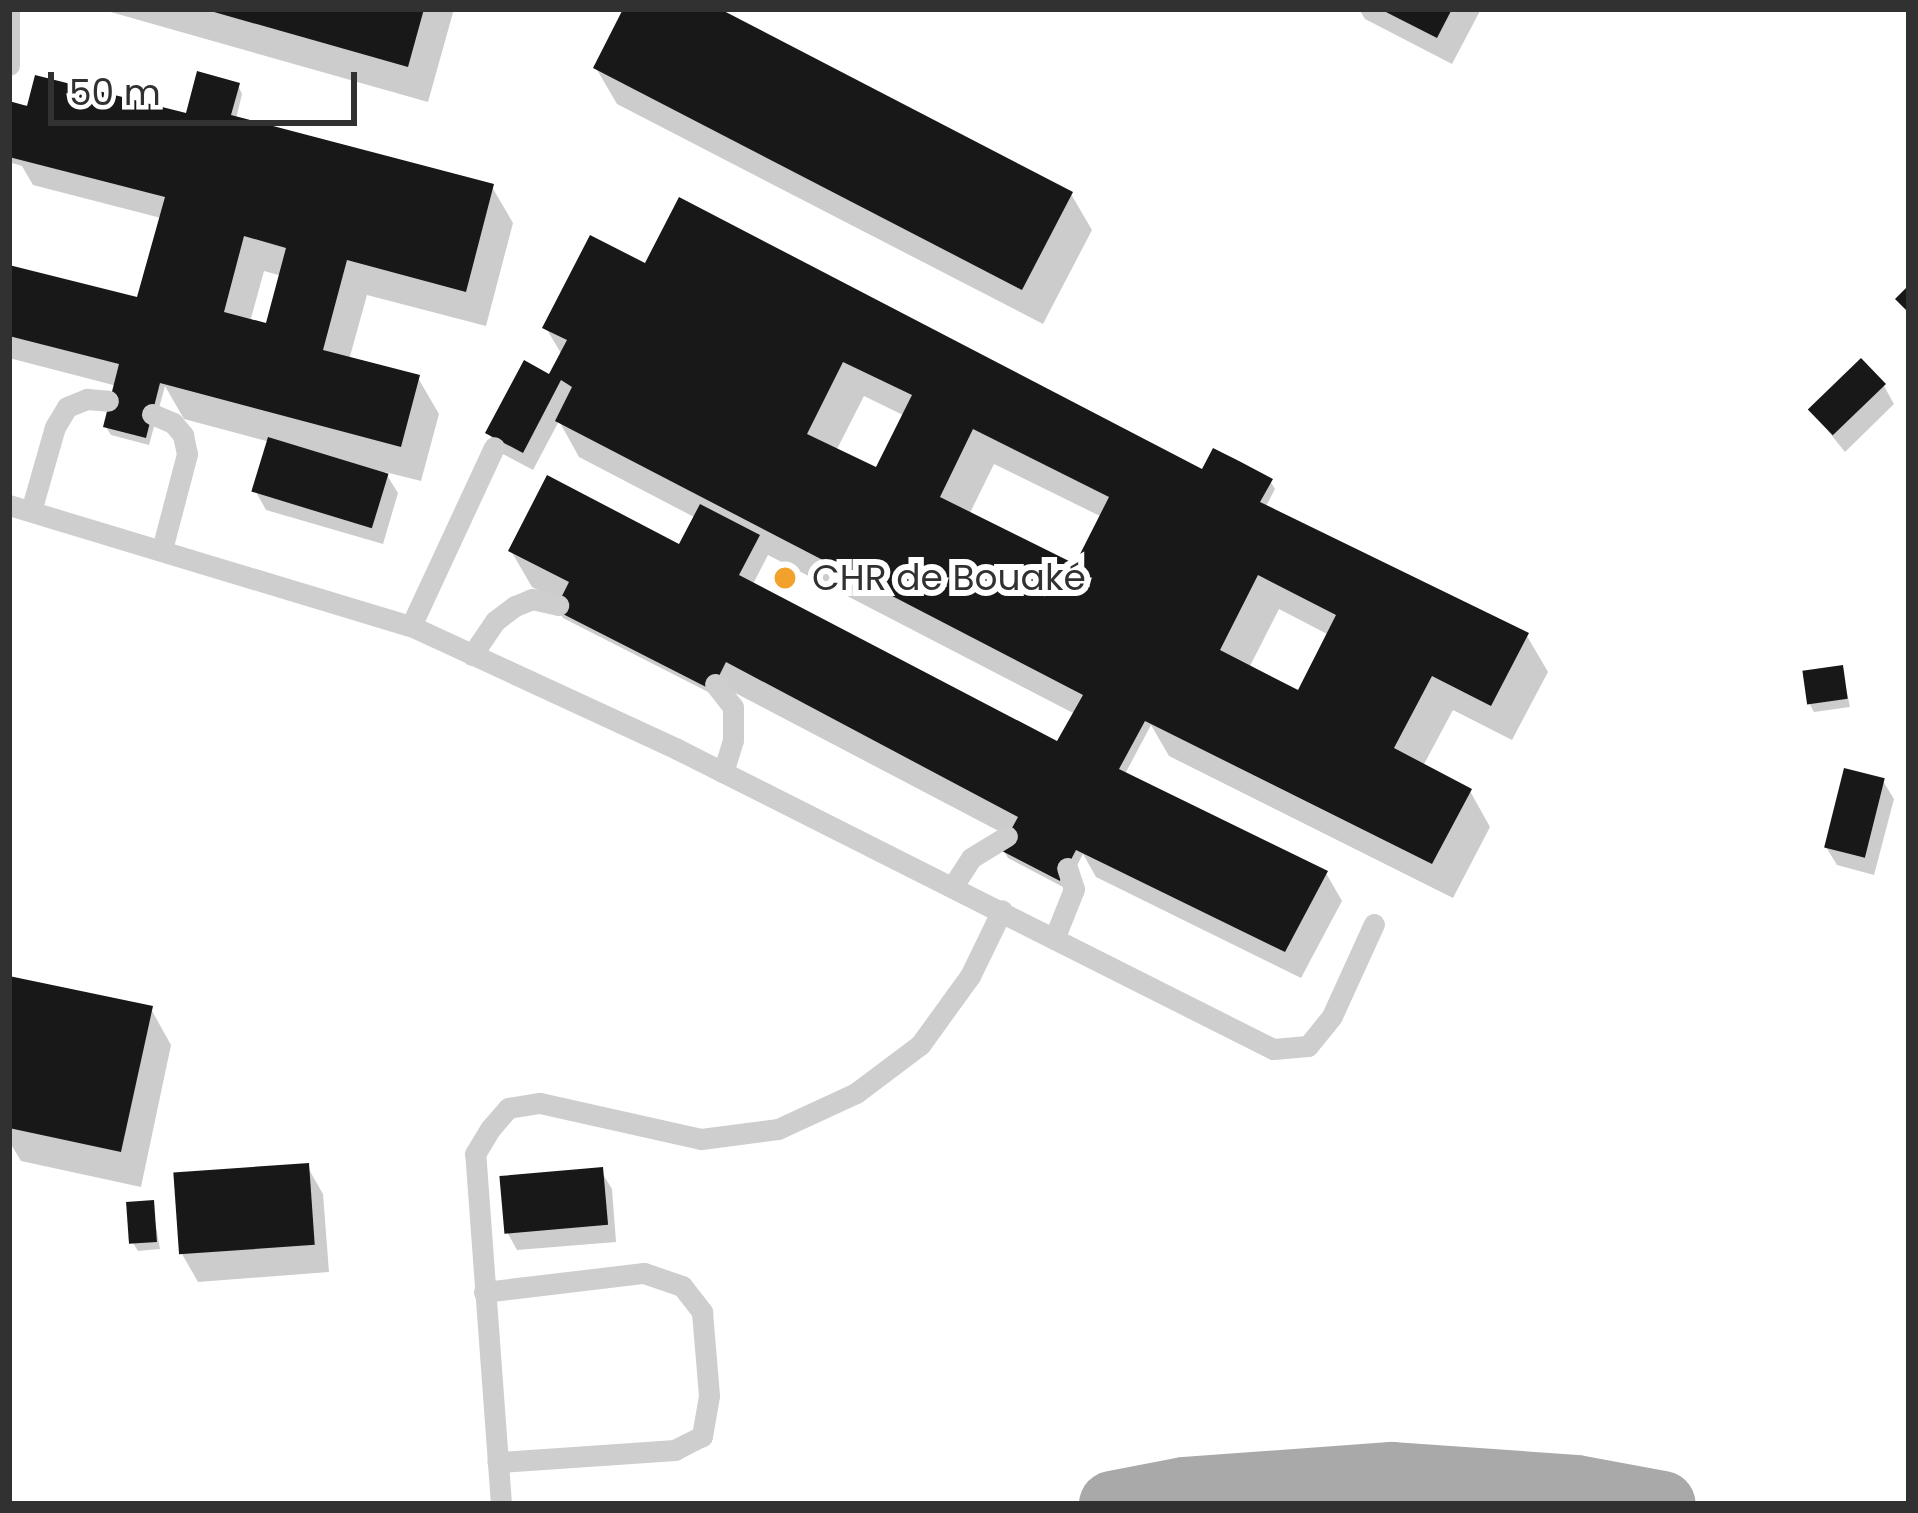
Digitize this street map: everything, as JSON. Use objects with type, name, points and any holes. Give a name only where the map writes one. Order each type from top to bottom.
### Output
[{"type":"main road","points":[[1112,1504],[1208,1487],[1391,1475],[1576,1488],[1663,1504]]},
{"type":"lane","points":[[9,13],[13,51],[9,65]]},
{"type":"lane","points":[[108,400],[87,399],[67,407],[20,508],[411,626],[723,772],[1273,1049],[1308,1046],[1374,924]]},
{"type":"lane","points":[[152,414],[173,422],[183,435],[187,454],[162,549]]},
{"type":"lane","points":[[411,626],[494,447]]},
{"type":"lane","points":[[472,655],[495,621],[515,607],[532,599],[558,604]]},
{"type":"lane","points":[[715,684],[733,707],[734,740],[723,772]]},
{"type":"lane","points":[[953,886],[971,858],[1007,836]]},
{"type":"lane","points":[[1054,939],[1074,889],[1067,868]]},
{"type":"lane","points":[[501,1504],[475,1154],[508,1108],[540,1102],[701,1139],[778,1129],[856,1093],[920,1045],[970,976],[1002,910]]},
{"type":"lane","points":[[484,1292],[644,1273],[682,1286],[702,1312],[709,1396],[702,1436],[675,1450],[496,1462]]},
{"type":"building","points":[[207,9],[424,9],[408,67],[207,10]]},
{"type":"building","points":[[623,9],[720,9],[1073,192],[1022,290],[593,68]]},
{"type":"building","points":[[1380,9],[1452,9],[1437,38]]},
{"type":"building","points":[[197,71],[240,83],[231,115],[494,184],[466,292],[347,260],[323,350],[420,375],[401,447],[160,383],[146,438],[103,427],[119,364],[9,336],[9,265],[137,297],[165,197],[9,157],[9,101],[27,106],[35,75],[186,113]],"holes":[[[244,236],[286,248],[266,323],[224,312]]]},
{"type":"building","points":[[679,197],[1202,469],[1213,448],[1239,461],[1273,479],[1260,502],[1529,633],[1491,706],[1432,676],[1394,748],[1472,789],[1432,864],[1145,721],[1119,769],[1328,871],[1285,952],[1076,850],[1060,881],[1000,850],[1018,817],[726,662],[712,690],[555,610],[569,582],[508,551],[547,475],[679,544],[700,504],[760,535],[739,575],[1057,741],[1083,695],[555,421],[572,387],[561,380],[523,453],[485,433],[524,360],[549,374],[567,340],[542,328],[590,235],[645,263]],"holes":[[[843,362],[912,395],[876,467],[807,434]],[[973,429],[1109,497],[1075,564],[940,497]],[[1258,575],[1336,615],[1298,690],[1220,650]]]},
{"type":"building","points":[[1909,285],[1909,313],[1895,299]]},
{"type":"building","points":[[1861,358],[1886,384],[1833,435],[1808,409]]},
{"type":"building","points":[[268,437],[388,474],[372,528],[251,492]]},
{"type":"building","points":[[1843,665],[1848,699],[1807,704],[1802,671]]},
{"type":"building","points":[[1844,768],[1885,778],[1865,858],[1824,848]]},
{"type":"building","points":[[9,976],[153,1006],[121,1152],[9,1128]]},
{"type":"building","points":[[309,1163],[315,1245],[179,1254],[173,1172]]},
{"type":"building","points":[[603,1167],[608,1225],[504,1234],[499,1176]]},
{"type":"building","points":[[154,1200],[157,1242],[129,1244],[126,1202]]},
{"type":"place","name":"CHR de Bouaké","points":[[785,578]]}]
